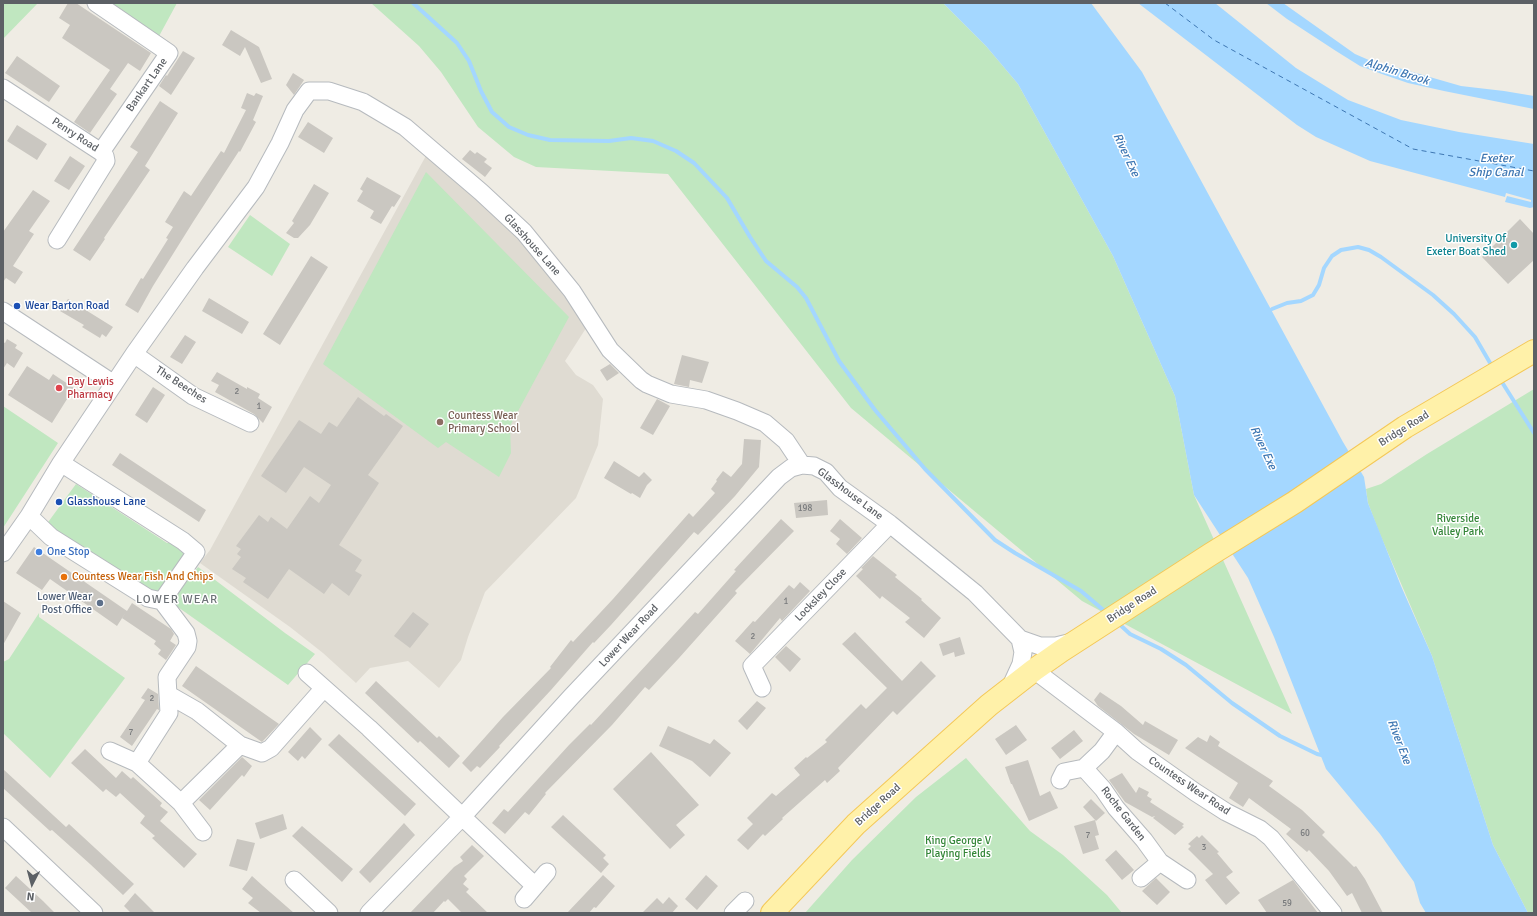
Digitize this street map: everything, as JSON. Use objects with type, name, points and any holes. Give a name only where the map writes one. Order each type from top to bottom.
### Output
[{"type":"main road","name":"Bridge Road","points":[[772,913],[856,824],[989,705],[1034,670],[1210,554],[1295,502],[1376,447],[1431,412],[1534,351]]},
{"type":"street","name":"Bankart Lane","points":[[96,3],[170,53],[101,152]]},
{"type":"street","name":"Penry Road","points":[[3,88],[105,156],[106,161],[57,240]]},
{"type":"street","name":"Glasshouse Lane","points":[[3,553],[29,516],[61,463],[134,354],[195,268],[256,188],[280,143],[295,110],[309,91],[329,91],[364,102],[405,127],[481,192],[524,232],[572,291],[610,350],[641,380],[671,394],[706,400],[765,423],[786,442],[802,465],[814,466],[826,472],[840,488],[890,524],[975,592],[1020,639],[1040,646],[1056,646],[1076,641]]},
{"type":"street","points":[[3,311],[114,384]]},
{"type":"street","name":"The Beeches","points":[[134,354],[192,396],[250,423]]},
{"type":"street","points":[[61,463],[183,541],[196,552],[162,601]]},
{"type":"street","name":"Lower Wear Road","points":[[368,913],[462,817],[571,697],[779,477],[791,468],[802,465]]},
{"type":"street","points":[[29,516],[50,537],[148,598],[162,601],[186,633],[188,641],[187,647],[167,677],[169,713],[137,762]]},
{"type":"street","name":"Locksley Close","points":[[762,688],[748,661],[890,524]]},
{"type":"street","points":[[1010,688],[1021,664],[1023,652],[1020,639]]},
{"type":"street","name":"Countess Wear Road","points":[[1034,670],[1116,732],[1137,751],[1195,792],[1226,812],[1260,829],[1271,838],[1333,913]]},
{"type":"street","points":[[307,673],[535,886]]},
{"type":"street","points":[[169,695],[197,711],[240,745],[262,753],[271,748],[324,688]]},
{"type":"street","points":[[1060,780],[1064,772],[1084,768],[1102,751],[1116,732]]},
{"type":"street","points":[[181,803],[240,745]]},
{"type":"street","points":[[110,752],[137,762],[181,803],[203,832]]},
{"type":"street","name":"Roche Garden","points":[[1084,768],[1103,789],[1116,808],[1144,840],[1160,862],[1187,880]]},
{"type":"street","points":[[3,827],[94,913]]},
{"type":"street","points":[[1141,878],[1160,862]]},
{"type":"street","points":[[524,899],[547,872]]},
{"type":"street","points":[[294,880],[329,913]]},
{"type":"street","points":[[733,913],[745,901]]},
{"type":"shaded area","name":"Countess Wear Primary School","points":[[428,152],[506,221],[588,325],[565,361],[576,375],[593,385],[603,399],[598,445],[576,498],[485,592],[461,660],[439,688],[408,661],[370,668],[356,683],[323,653],[290,627],[200,563],[210,550]]},
{"type":"green space","points":[[3,3],[38,3],[3,39]]},
{"type":"green space","points":[[103,3],[177,3],[158,38]]},
{"type":"green space","points":[[371,3],[943,3],[986,46],[1018,84],[1113,256],[1175,396],[1194,495],[1292,714],[1082,601],[851,408],[668,174],[536,167],[514,157],[478,127],[441,72],[419,46]]},
{"type":"green space","points":[[426,172],[569,317],[510,426],[511,453],[499,477],[446,442],[438,448],[323,364]]},
{"type":"green space","points":[[250,215],[290,244],[272,276],[228,247]]},
{"type":"green space","name":"Riverside Valley Park","points":[[1534,389],[1534,913],[1528,913],[1493,845],[1432,656],[1379,532],[1368,503],[1366,489],[1381,484],[1427,454]]},
{"type":"green space","points":[[3,406],[58,443],[3,528]]},
{"type":"green space","points":[[76,484],[167,543],[174,543],[182,550],[184,556],[162,592],[151,596],[46,525]]},
{"type":"green space","points":[[198,567],[315,654],[288,685],[175,605],[178,593]]},
{"type":"green space","points":[[39,613],[39,617],[125,678],[50,778],[3,733],[3,662],[9,659]]},
{"type":"green space","name":"King George V Playing Fields","points":[[966,758],[1030,831],[1063,855],[1107,895],[1122,913],[805,913],[852,860],[916,797]]},
{"type":"water","name":"River Exe","points":[[943,3],[1091,3],[1142,72],[1343,442],[1364,477],[1368,503],[1401,586],[1432,656],[1493,845],[1528,913],[1426,913],[1420,903],[1414,882],[1380,834],[1326,769],[1274,637],[1248,578],[1194,495],[1175,396],[1113,256],[1018,84],[986,46]]},
{"type":"water","name":"Exeter Ship Canal","points":[[1138,3],[1215,3],[1296,68],[1348,100],[1401,120],[1459,132],[1534,144],[1534,207],[1530,208],[1505,202],[1507,196],[1531,202],[1531,200],[1506,193],[1505,197],[1370,161],[1316,137],[1297,125]]},
{"type":"water","name":"Alphin Brook","points":[[1266,3],[1283,3],[1355,54],[1378,64],[1388,65],[1461,86],[1534,96],[1534,109],[1408,83],[1360,66],[1287,19]]},
{"type":"building","points":[[68,3],[76,3],[151,53],[140,71],[128,63],[110,89],[117,94],[90,133],[74,122],[110,70],[62,38],[70,25],[59,18]]},
{"type":"building","points":[[231,30],[259,47],[272,79],[261,83],[245,47],[240,56],[222,45]]},
{"type":"building","points":[[183,51],[195,58],[171,95],[159,86]]},
{"type":"building","points":[[17,56],[60,86],[49,102],[5,73]]},
{"type":"building","points":[[293,73],[304,80],[294,95],[286,85]]},
{"type":"building","points":[[247,93],[254,96],[256,93],[263,96],[253,120],[256,122],[240,152],[239,151],[193,222],[138,313],[125,305],[141,278],[143,279],[168,239],[166,238],[173,227],[165,222],[184,191],[191,196],[221,151],[224,153],[246,110],[241,108]]},
{"type":"building","points":[[160,101],[178,113],[145,166],[150,170],[90,261],[73,250],[138,152],[130,147]]},
{"type":"building","points":[[308,122],[333,138],[324,153],[298,137]]},
{"type":"building","points":[[17,125],[47,144],[37,160],[7,141]]},
{"type":"building","points":[[470,150],[475,154],[477,152],[487,159],[484,162],[492,168],[485,177],[462,159]]},
{"type":"building","points":[[70,156],[85,166],[69,190],[54,181]]},
{"type":"building","points":[[367,177],[401,196],[394,207],[392,206],[381,224],[370,218],[374,211],[357,201],[363,191],[360,189]]},
{"type":"building","points":[[314,184],[329,193],[310,225],[298,238],[294,238],[286,233],[294,223],[292,221]]},
{"type":"building","points":[[33,190],[50,201],[29,231],[34,234],[13,266],[23,272],[15,284],[6,278],[3,282],[3,232]]},
{"type":"building","name":"University Of Exeter Boat Shed","points":[[1520,219],[1534,234],[1534,260],[1508,284],[1482,257]]},
{"type":"building","points":[[311,256],[328,267],[280,345],[263,334]]},
{"type":"building","points":[[209,298],[249,322],[242,334],[202,311]]},
{"type":"building","points":[[68,299],[113,327],[106,337],[102,334],[100,338],[82,327],[84,325],[60,311]]},
{"type":"building","points":[[185,335],[196,342],[182,364],[170,357]]},
{"type":"building","points":[[7,339],[17,345],[15,348],[23,353],[14,368],[7,363],[3,369],[3,342],[5,343]]},
{"type":"building","points":[[682,355],[709,362],[702,383],[690,380],[689,387],[674,384]]},
{"type":"building","points":[[610,364],[619,373],[607,381],[600,370]]},
{"type":"building","points":[[27,366],[49,380],[53,374],[74,388],[52,423],[8,395]]},
{"type":"building","points":[[217,372],[247,389],[247,387],[260,394],[258,398],[272,407],[263,423],[254,414],[215,392],[219,385],[211,381]]},
{"type":"building","points":[[153,387],[165,395],[147,423],[135,415]]},
{"type":"building","points":[[358,397],[384,416],[386,414],[403,426],[368,475],[379,483],[339,545],[362,560],[355,571],[362,575],[349,596],[332,583],[324,594],[289,569],[268,599],[243,582],[246,578],[232,569],[241,557],[237,554],[241,549],[236,546],[259,515],[268,522],[271,517],[287,529],[310,496],[319,503],[331,485],[304,467],[286,493],[261,476],[299,420],[321,434],[329,422],[337,427]]},
{"type":"building","points":[[657,399],[670,406],[653,435],[640,428]]},
{"type":"building","points":[[744,439],[761,440],[759,467],[735,496],[698,535],[694,532],[611,625],[594,643],[593,642],[499,746],[500,747],[480,768],[477,766],[471,772],[462,763],[503,717],[551,668],[550,667],[571,640],[573,642],[613,599],[689,513],[693,517],[715,493],[711,489],[723,471],[731,477],[742,464]]},
{"type":"building","points":[[120,453],[206,510],[199,522],[112,465]]},
{"type":"building","points":[[614,461],[639,477],[644,472],[652,480],[647,485],[640,498],[604,478]]},
{"type":"building","points":[[827,500],[828,515],[796,518],[794,503]]},
{"type":"building","points":[[781,519],[794,531],[735,591],[737,593],[649,690],[645,687],[612,725],[545,793],[546,794],[529,815],[525,812],[505,834],[492,823],[504,809],[508,812],[569,745],[590,724],[591,725],[695,612],[698,614],[736,571],[734,570]]},
{"type":"building","points":[[840,519],[862,538],[847,554],[836,544],[840,539],[830,531]]},
{"type":"building","points":[[34,547],[127,611],[132,603],[171,629],[174,634],[170,641],[176,645],[166,660],[158,654],[161,650],[154,644],[156,641],[122,618],[117,626],[50,579],[42,590],[16,573]]},
{"type":"building","points":[[873,556],[897,575],[895,577],[922,599],[921,600],[941,618],[924,638],[905,622],[910,618],[882,596],[880,599],[856,576],[863,569],[861,568]]},
{"type":"building","points":[[800,582],[810,591],[782,621],[780,618],[750,654],[735,641],[753,621],[755,622],[789,585],[794,589]]},
{"type":"building","points":[[3,601],[21,613],[3,645]]},
{"type":"building","points":[[413,612],[429,624],[410,648],[394,636]]},
{"type":"building","points":[[855,632],[902,681],[921,661],[936,676],[897,715],[893,711],[838,768],[840,771],[827,783],[825,780],[782,818],[783,819],[765,836],[763,834],[748,850],[737,840],[753,824],[747,818],[772,793],[776,796],[800,775],[794,768],[806,757],[807,758],[827,742],[825,740],[861,704],[866,709],[887,688],[842,644]]},
{"type":"building","points":[[960,637],[965,654],[955,657],[954,652],[943,656],[939,644]]},
{"type":"building","points":[[786,646],[801,659],[790,672],[775,657]]},
{"type":"building","points":[[196,666],[279,724],[262,742],[182,686]]},
{"type":"building","points":[[376,681],[437,738],[439,736],[460,756],[449,768],[420,741],[418,743],[365,693]]},
{"type":"building","points":[[148,688],[158,694],[159,710],[157,709],[132,746],[120,737],[145,700],[141,698]]},
{"type":"building","points":[[1100,692],[1121,706],[1143,725],[1145,721],[1178,740],[1169,755],[1134,734],[1098,706],[1094,700]]},
{"type":"building","points":[[757,701],[766,708],[747,730],[738,721]]},
{"type":"building","points":[[1016,725],[1027,740],[1006,755],[995,739]]},
{"type":"building","points":[[668,726],[710,744],[714,739],[731,753],[710,777],[692,761],[659,746]]},
{"type":"building","points":[[310,727],[322,739],[305,759],[302,756],[298,761],[288,752]]},
{"type":"building","points":[[1074,730],[1083,741],[1060,759],[1051,748]]},
{"type":"building","points":[[339,734],[416,804],[405,816],[328,745]]},
{"type":"building","points":[[1210,735],[1220,742],[1218,746],[1273,781],[1269,786],[1302,810],[1325,832],[1322,835],[1354,867],[1356,866],[1365,879],[1383,913],[1362,913],[1352,893],[1347,896],[1329,871],[1309,850],[1307,852],[1286,834],[1291,829],[1249,798],[1243,807],[1229,798],[1238,783],[1185,748],[1198,737],[1207,742]]},
{"type":"building","points":[[85,749],[116,778],[122,771],[131,779],[133,777],[162,803],[160,806],[168,812],[160,821],[197,854],[184,868],[152,838],[155,836],[140,823],[145,816],[120,793],[116,797],[106,789],[103,792],[71,763]]},
{"type":"building","points":[[651,752],[699,805],[676,825],[685,835],[670,849],[613,789]]},
{"type":"building","points":[[242,757],[252,766],[244,777],[242,775],[210,810],[199,800]]},
{"type":"building","points":[[1028,760],[1040,796],[1050,791],[1058,808],[1029,821],[1011,784],[1005,767]]},
{"type":"building","points":[[3,769],[66,827],[69,824],[134,884],[123,895],[52,830],[50,831],[3,788]]},
{"type":"building","points":[[1122,773],[1136,793],[1139,787],[1149,792],[1147,796],[1152,799],[1150,802],[1184,824],[1182,826],[1184,827],[1175,835],[1153,818],[1155,816],[1152,817],[1125,802],[1109,780]]},
{"type":"building","points":[[1091,799],[1105,813],[1096,821],[1083,807]]},
{"type":"building","points":[[283,814],[287,829],[260,839],[255,823]]},
{"type":"building","points":[[563,815],[606,855],[603,858],[609,864],[601,873],[551,827]]},
{"type":"building","points":[[1095,820],[1099,835],[1095,836],[1099,849],[1083,854],[1074,826]]},
{"type":"building","points":[[404,823],[415,835],[370,883],[359,872]]},
{"type":"building","points":[[302,826],[353,869],[342,882],[292,836]]},
{"type":"building","points":[[1202,835],[1219,852],[1217,853],[1233,872],[1226,877],[1240,893],[1226,905],[1205,880],[1213,874],[1188,849],[1191,846],[1188,844],[1197,836],[1199,838]]},
{"type":"building","points":[[237,839],[255,843],[247,871],[229,866]]},
{"type":"building","points":[[472,845],[484,856],[464,876],[467,879],[463,884],[469,889],[466,892],[488,913],[462,913],[448,899],[445,902],[444,901],[433,913],[410,913],[454,867],[463,861],[460,857]]},
{"type":"building","points":[[1116,850],[1134,870],[1122,880],[1105,860]]},
{"type":"building","points":[[603,875],[615,886],[596,908],[594,907],[589,913],[567,913]]},
{"type":"building","points":[[706,875],[718,886],[697,910],[685,899]]},
{"type":"building","points":[[16,876],[55,913],[32,913],[5,888]]},
{"type":"building","points":[[252,876],[294,913],[261,913],[248,903],[253,898],[242,889]]},
{"type":"building","points":[[1156,878],[1170,892],[1157,905],[1142,891]]},
{"type":"building","points":[[1293,880],[1318,913],[1267,913],[1258,900]]},
{"type":"building","points":[[135,893],[155,913],[131,913],[124,906]]},
{"type":"building","points":[[669,897],[678,906],[672,913],[642,913],[657,898],[663,904]]},
{"type":"waterway","points":[[413,3],[457,43],[469,61],[481,91],[492,112],[509,127],[528,135],[550,140],[609,141],[631,138],[653,141],[676,151],[694,163],[727,198],[766,261],[797,287],[806,298],[839,361],[875,410],[925,469],[995,540],[1081,591],[1108,614]]},
{"type":"waterway","points":[[1272,309],[1287,303],[1301,301],[1313,295],[1319,285],[1324,268],[1332,256],[1341,250],[1358,247],[1369,250],[1381,257],[1433,295],[1454,314],[1475,337],[1493,368]]},
{"type":"waterway","points":[[1500,379],[1534,433]]},
{"type":"waterway","points":[[1117,622],[1130,634],[1161,649],[1186,665],[1232,703],[1280,736],[1317,754],[1326,756]]},
{"type":"ferry route","points":[[1165,3],[1214,40],[1413,149],[1534,171]]},
{"type":"place","name":"University Of Exeter Boat Shed","points":[[1514,245]]},
{"type":"place","name":"Wear Barton Road","points":[[17,306]]},
{"type":"place","name":"Day Lewis Pharmacy","points":[[59,388]]},
{"type":"place","name":"Countess Wear Primary School","points":[[440,422]]},
{"type":"place","name":"Glasshouse Lane","points":[[59,502]]},
{"type":"place","name":"One Stop","points":[[39,552]]},
{"type":"place","name":"Countess Wear Fish And Chips","points":[[64,577]]},
{"type":"place","name":"Lower Wear Post Office","points":[[100,603]]},
{"type":"district","name":"LOWER WEAR","points":[[177,600]]}]
